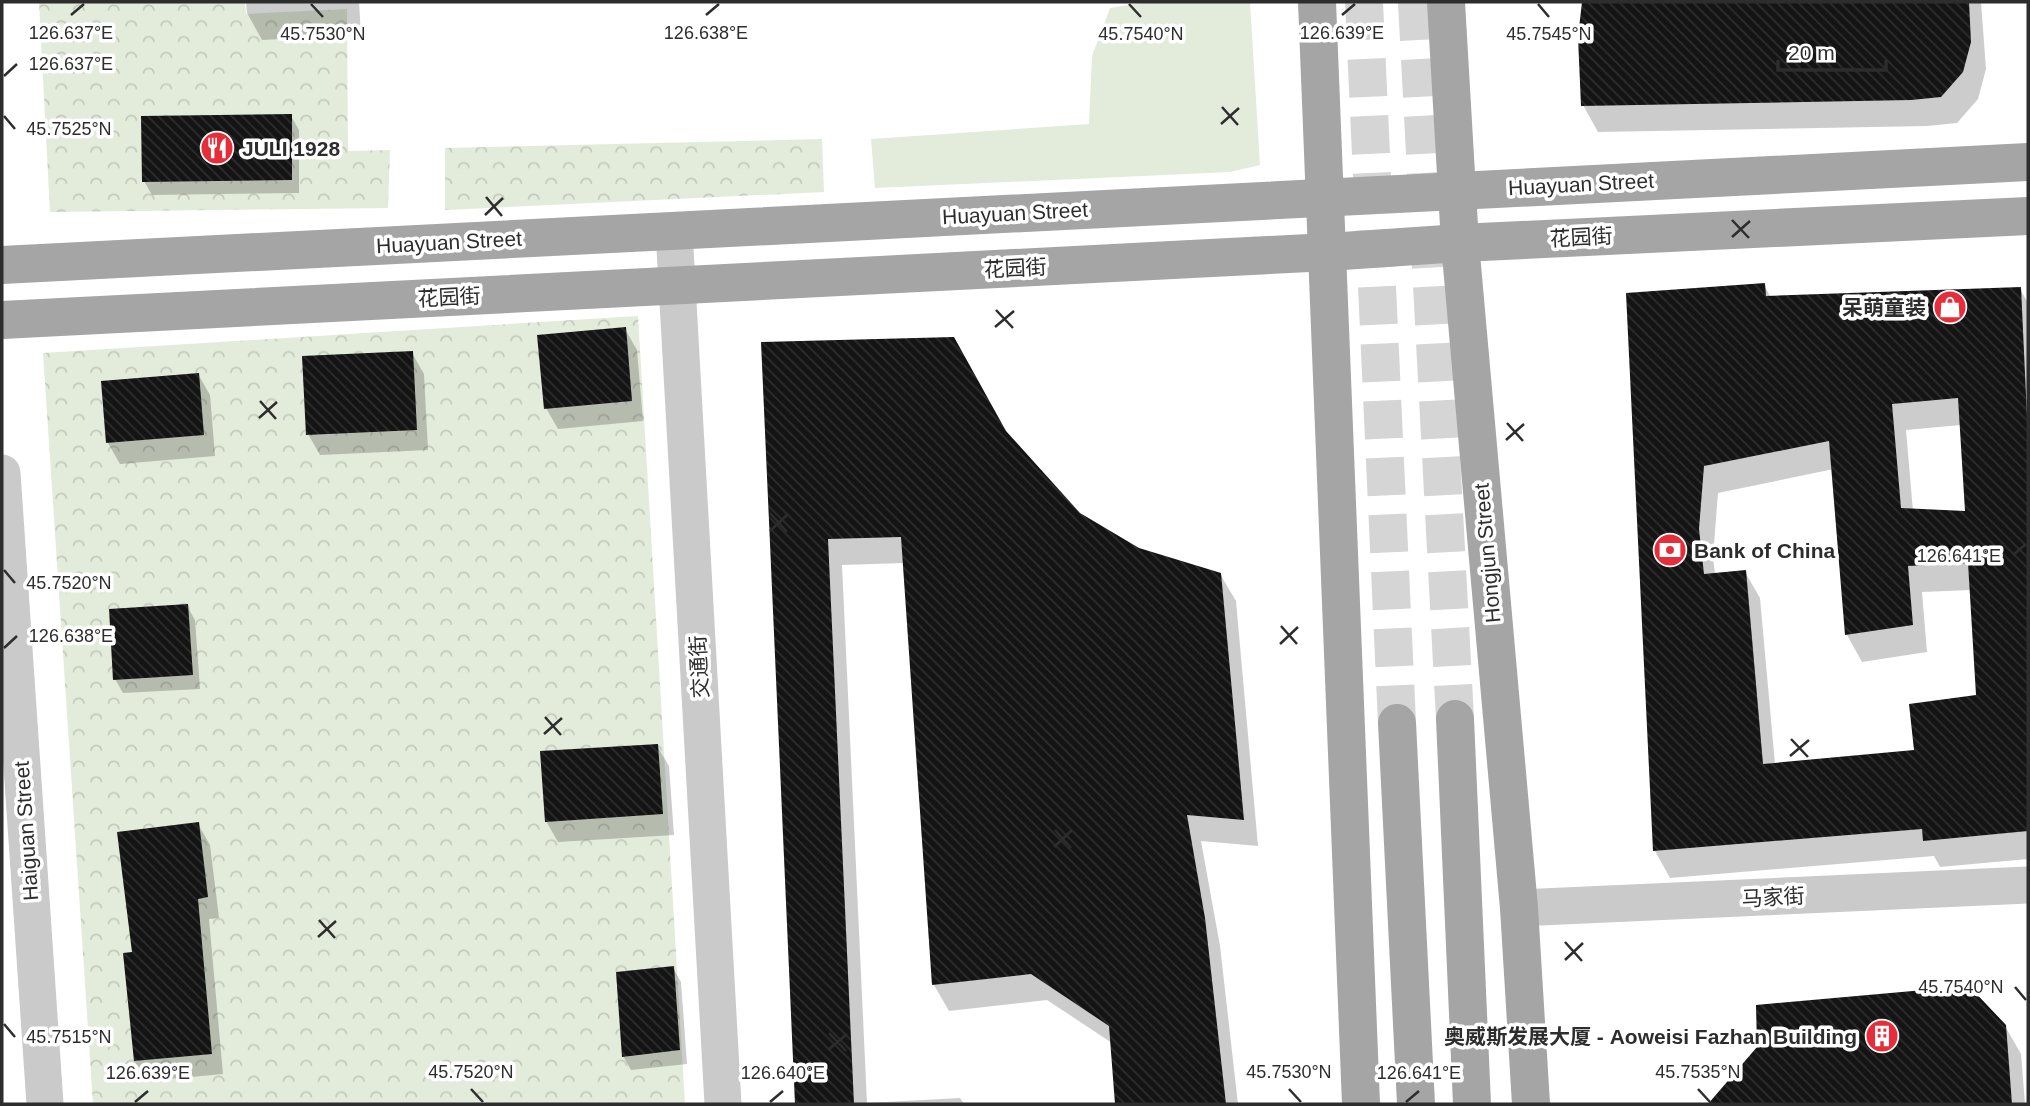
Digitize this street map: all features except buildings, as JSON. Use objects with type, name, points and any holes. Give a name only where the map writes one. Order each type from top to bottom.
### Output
[{"type":"main road","points":[[1317,2],[1361,1104]]},
{"type":"main road","name":"Hongjun Street","points":[[1446,2],[1460,243],[1518,908],[1531,1104]]},
{"type":"main road","name":"Huayuan Street","points":[[2,265],[2028,162]]},
{"type":"main road","name":"花园街","points":[[2,320],[1460,243],[2028,216]]},
{"type":"main road","points":[[1455,719],[1472,1104]]},
{"type":"main road","points":[[1396,723],[1416,1104]]},
{"type":"street","name":"交通街","points":[[674,231],[723,1104]]},
{"type":"street","name":"Haiguan Street","points":[[2,473],[45,1104]]},
{"type":"street","name":"马家街","points":[[1518,908],[2028,885]]},
{"type":"green space","points":[[39,2],[245,2],[246,14],[347,9],[348,151],[390,150],[388,208],[50,212]]},
{"type":"green space","points":[[1147,2],[1250,2],[1260,165],[1230,172],[875,188],[871,139],[1089,124],[1092,56],[1110,8]]},
{"type":"green space","points":[[822,139],[824,192],[445,210],[445,148]]},
{"type":"green space","points":[[638,316],[685,1104],[93,1104],[43,353]]},
{"type":"tunnel","points":[[1364,2],[1397,723]]},
{"type":"tunnel","points":[[1417,2],[1455,719]]},
{"type":"place","name":"JULI 1928","points":[[217,148]]},
{"type":"place","name":"呆萌童装","points":[[1950,307]]},
{"type":"place","name":"Bank of China","points":[[1670,550]]},
{"type":"place","name":"奥威斯发展大厦 - Aoweisi Fazhan Building","points":[[1882,1036]]}]
